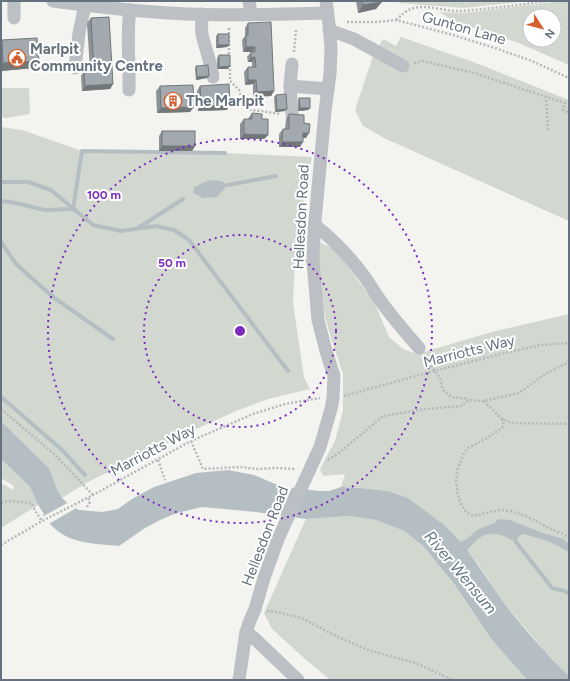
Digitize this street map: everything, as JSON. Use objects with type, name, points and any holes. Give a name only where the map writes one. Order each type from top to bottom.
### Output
[{"type":"street","points":[[14,1],[14,18]]},
{"type":"street","name":"Hellesdon Road","points":[[53,1],[85,5],[134,7],[202,14],[229,14],[250,8],[327,7],[331,48],[330,74],[314,226],[313,262],[318,320],[334,376],[329,397],[331,410],[320,447],[278,539],[264,578],[255,609],[246,632],[239,680]]},
{"type":"street","points":[[75,68],[79,33],[85,5]]},
{"type":"street","points":[[129,90],[130,75],[128,24],[134,7]]},
{"type":"street","points":[[202,14],[202,32],[213,77]]},
{"type":"street","points":[[329,30],[354,39],[403,66]]},
{"type":"street","points":[[292,64],[290,86],[292,115]]},
{"type":"street","points":[[290,86],[328,89]]},
{"type":"street","points":[[314,226],[336,243],[364,276],[392,317],[419,348]]},
{"type":"street","points":[[246,632],[253,636],[298,680]]},
{"type":"path","points":[[396,20],[406,11],[415,8],[424,7],[458,11],[488,9],[547,1]]},
{"type":"path","points":[[229,14],[230,81],[239,90],[245,107],[250,110],[292,115]]},
{"type":"path","name":"Gunton Lane","points":[[348,22],[377,22],[396,20],[495,48],[532,61],[569,78]]},
{"type":"path","points":[[292,64],[296,30]]},
{"type":"path","points":[[403,66],[423,61],[474,73],[565,103],[563,110],[569,113]]},
{"type":"path","points":[[546,96],[548,131]]},
{"type":"path","name":"Marriotts Way","points":[[1,545],[42,521],[191,441],[253,414],[285,404],[343,396],[434,371],[541,345],[569,342]]},
{"type":"path","points":[[419,348],[440,378],[443,390],[451,397],[469,400],[483,401],[519,393],[545,374],[569,362]]},
{"type":"path","points":[[191,441],[203,469],[241,467],[256,469],[276,468],[306,476],[339,453],[383,416],[426,409],[461,406],[469,400]]},
{"type":"path","points":[[483,401],[502,419],[512,423],[569,424]]},
{"type":"path","points":[[1,409],[54,454],[92,495]]},
{"type":"path","points":[[502,419],[504,422],[502,428],[468,448],[464,453],[458,468],[456,480],[461,504],[466,512],[472,516],[499,510],[511,511],[526,516],[569,537]]},
{"type":"path","points":[[158,460],[165,480]]},
{"type":"path","points":[[87,507],[90,502],[88,497]]},
{"type":"path","points":[[1,503],[9,501],[31,503],[42,521]]},
{"type":"path","points":[[251,618],[263,611],[273,611],[302,618],[334,635],[368,650],[416,664],[453,680]]},
{"type":"shaded area","points":[[399,1],[529,1],[464,8],[399,3]]},
{"type":"shaded area","points":[[569,1],[569,65],[530,48],[562,48],[562,8],[522,8],[522,45],[456,22],[439,12],[456,13]]},
{"type":"shaded area","points":[[401,37],[476,63],[569,100],[569,221],[384,138],[363,126],[355,110],[373,56],[383,39],[396,46]]},
{"type":"shaded area","points":[[29,88],[30,114],[6,118],[1,117],[1,89]]},
{"type":"shaded area","points":[[1,127],[22,130],[82,151],[225,153],[312,157],[295,256],[293,303],[304,377],[310,389],[268,399],[236,411],[86,483],[62,498],[49,468],[1,421]]},
{"type":"shaded area","points":[[320,242],[333,249],[345,262],[375,304],[389,337],[403,349],[417,354],[492,332],[569,314],[569,676],[514,615],[497,593],[479,565],[457,538],[407,498],[388,491],[341,487],[345,474],[323,476],[320,469],[335,441],[343,410],[343,374],[322,306],[318,263]]},
{"type":"shaded area","points":[[1,459],[30,487],[38,505],[1,528],[1,483],[13,490],[14,486],[1,478]]},
{"type":"shaded area","points":[[350,516],[376,520],[404,531],[423,546],[455,585],[492,640],[527,680],[330,680],[272,629],[264,613],[306,519]]},
{"type":"water","points":[[209,180],[221,181],[228,185],[217,197],[203,198],[193,193],[194,187]]},
{"type":"water","name":"River Wensum","points":[[1,421],[49,468],[62,498],[79,510],[102,512],[118,509],[132,499],[154,487],[196,473],[228,470],[254,475],[280,486],[319,491],[329,491],[341,487],[388,491],[408,498],[444,525],[461,542],[477,530],[494,523],[499,519],[510,520],[563,539],[569,544],[569,552],[548,541],[523,534],[519,536],[516,542],[499,535],[485,535],[477,540],[467,550],[513,615],[569,676],[569,680],[527,680],[492,640],[455,585],[423,546],[404,531],[376,520],[350,516],[306,519],[256,512],[202,507],[177,513],[160,520],[145,528],[119,546],[86,543],[67,537],[50,525],[43,515],[44,514],[30,487],[1,459]]},
{"type":"pier","points":[[289,485],[293,485],[279,517],[275,516]]},
{"type":"pier","points":[[69,502],[78,507],[47,525],[42,517]]},
{"type":"building","points":[[362,1],[381,1],[382,2],[363,5]]},
{"type":"building","points":[[109,17],[113,84],[85,86],[84,71],[94,70],[91,18]]},
{"type":"building","points":[[271,22],[274,91],[257,92],[256,80],[248,80],[248,67],[256,67],[255,57],[251,58],[251,52],[255,52],[255,47],[246,47],[248,23]]},
{"type":"building","points":[[218,34],[229,34],[229,45],[218,45]]},
{"type":"building","points":[[37,38],[39,61],[3,63],[2,40]]},
{"type":"building","points":[[219,55],[230,55],[230,66],[219,67]]},
{"type":"building","points":[[208,65],[209,76],[197,77],[196,66]]},
{"type":"building","points":[[229,84],[230,105],[201,106],[200,86]]},
{"type":"building","name":"The Marlpit","points":[[193,85],[194,107],[161,108],[160,86]]},
{"type":"building","points":[[286,94],[287,109],[277,110],[276,95]]},
{"type":"building","points":[[299,98],[310,98],[310,108],[300,108]]},
{"type":"building","points":[[252,113],[262,114],[262,119],[268,119],[268,135],[244,134],[244,119],[252,119]]},
{"type":"building","points":[[289,114],[304,115],[304,123],[310,124],[309,133],[303,133],[303,142],[282,142],[283,129],[289,129]]},
{"type":"building","points":[[162,131],[195,131],[195,146],[162,146]]},
{"type":"waterway","points":[[1,201],[45,210],[73,209],[82,151],[225,153]]},
{"type":"waterway","points":[[228,185],[276,176]]},
{"type":"waterway","points":[[1,182],[28,182],[51,190],[93,225],[121,231],[156,226],[174,230],[189,240],[288,371]]},
{"type":"waterway","points":[[138,228],[183,199]]},
{"type":"waterway","points":[[1,242],[16,264],[53,297],[113,339]]},
{"type":"waterway","points":[[1,397],[61,449],[85,475]]},
{"type":"waterway","points":[[516,542],[552,588],[565,591],[569,594]]},
{"type":"place","name":"Marlpit Community Centre","points":[[17,58]]},
{"type":"place","name":"The Marlpit","points":[[173,101]]}]
